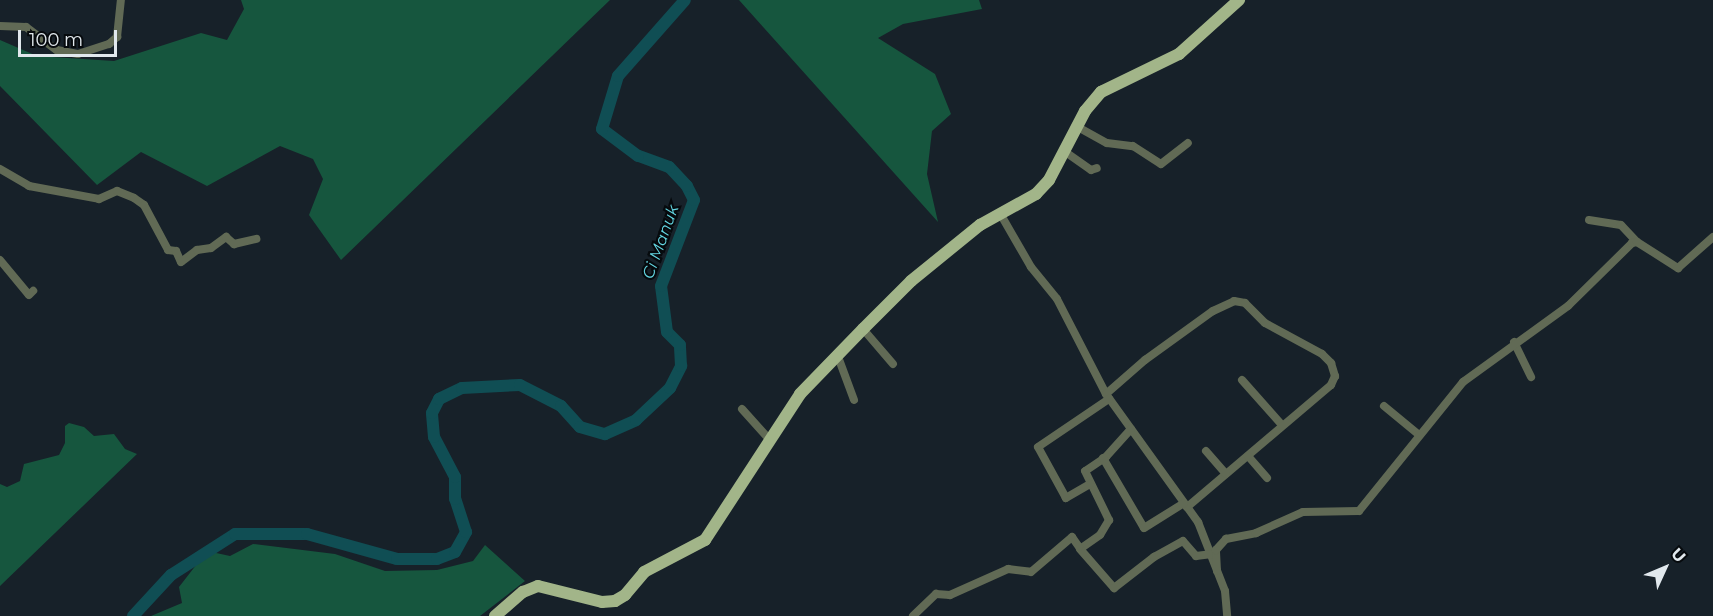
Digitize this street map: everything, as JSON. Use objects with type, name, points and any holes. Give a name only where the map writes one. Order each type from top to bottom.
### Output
[{"type":"main road","points":[[495,616],[523,592],[538,586],[602,602],[621,599],[644,573],[705,540],[800,394],[837,354],[910,281],[980,225],[1036,194],[1064,151],[1076,126],[1101,92],[1179,54],[1239,0]]},
{"type":"street","points":[[0,26],[26,27],[57,50],[78,54],[109,44],[117,37],[121,0]]},
{"type":"street","points":[[1076,126],[1107,143],[1133,146],[1161,164],[1188,143]]},
{"type":"street","points":[[1064,151],[1091,170],[1096,168]]},
{"type":"street","points":[[0,169],[29,186],[101,199],[117,191],[143,203],[168,250],[177,251],[181,262],[196,249],[211,248],[226,237],[234,244],[256,240]]},
{"type":"street","points":[[1001,215],[1031,267],[1057,299],[1108,396],[1198,522],[1225,591],[1227,616]]},
{"type":"street","points":[[1589,220],[1621,225],[1637,242],[1678,267],[1713,237]]},
{"type":"street","points":[[1217,571],[1216,550],[1226,539],[1256,533],[1303,512],[1359,511],[1418,434],[1463,382],[1514,342],[1568,306],[1637,242]]},
{"type":"street","points":[[0,260],[29,295],[33,291]]},
{"type":"street","points":[[1090,484],[1066,498],[1038,446],[1108,396],[1213,311],[1240,301],[1276,330],[1322,354],[1334,370],[1331,385],[1281,424],[1248,456],[1185,505],[1143,528],[1103,458]]},
{"type":"street","points":[[863,328],[893,364]]},
{"type":"street","points":[[1514,342],[1531,376]]},
{"type":"street","points":[[837,354],[854,400]]},
{"type":"street","points":[[1242,380],[1281,424]]},
{"type":"street","points":[[1384,406],[1418,434]]},
{"type":"street","points":[[742,409],[770,439]]},
{"type":"street","points":[[1079,547],[1100,535],[1109,520],[1085,471],[1103,458],[1131,429]]},
{"type":"street","points":[[1206,451],[1226,474]]},
{"type":"street","points":[[1248,456],[1267,478]]},
{"type":"street","points":[[913,616],[936,594],[950,595],[1008,569],[1031,572],[1072,537],[1114,588],[1154,557],[1182,541],[1196,556],[1212,554]]},
{"type":"green space","points":[[241,0],[610,0],[341,260],[309,215],[323,179],[313,159],[280,146],[207,186],[141,152],[97,185],[0,86],[0,40],[37,56],[114,61],[201,33],[227,40],[244,9]]},
{"type":"green space","points":[[739,0],[979,0],[982,9],[903,24],[878,38],[935,74],[951,114],[932,131],[927,174],[938,222]]},
{"type":"green space","points":[[69,423],[84,427],[94,436],[114,434],[125,449],[137,454],[0,586],[0,484],[7,487],[20,481],[24,464],[59,455],[65,443],[65,426]]},
{"type":"green space","points":[[253,544],[335,554],[385,571],[437,570],[473,561],[485,545],[525,581],[480,616],[151,616],[182,603],[179,587],[207,551],[230,556]]},
{"type":"waterway","name":"Ci Manuk","points":[[133,616],[171,575],[235,534],[307,534],[397,559],[437,559],[455,552],[466,532],[455,499],[455,477],[434,437],[432,413],[439,399],[462,388],[520,385],[561,406],[580,427],[605,434],[636,420],[670,388],[681,366],[680,345],[667,332],[661,286],[694,200],[687,186],[669,167],[638,156],[602,129],[618,76],[685,0]]}]
